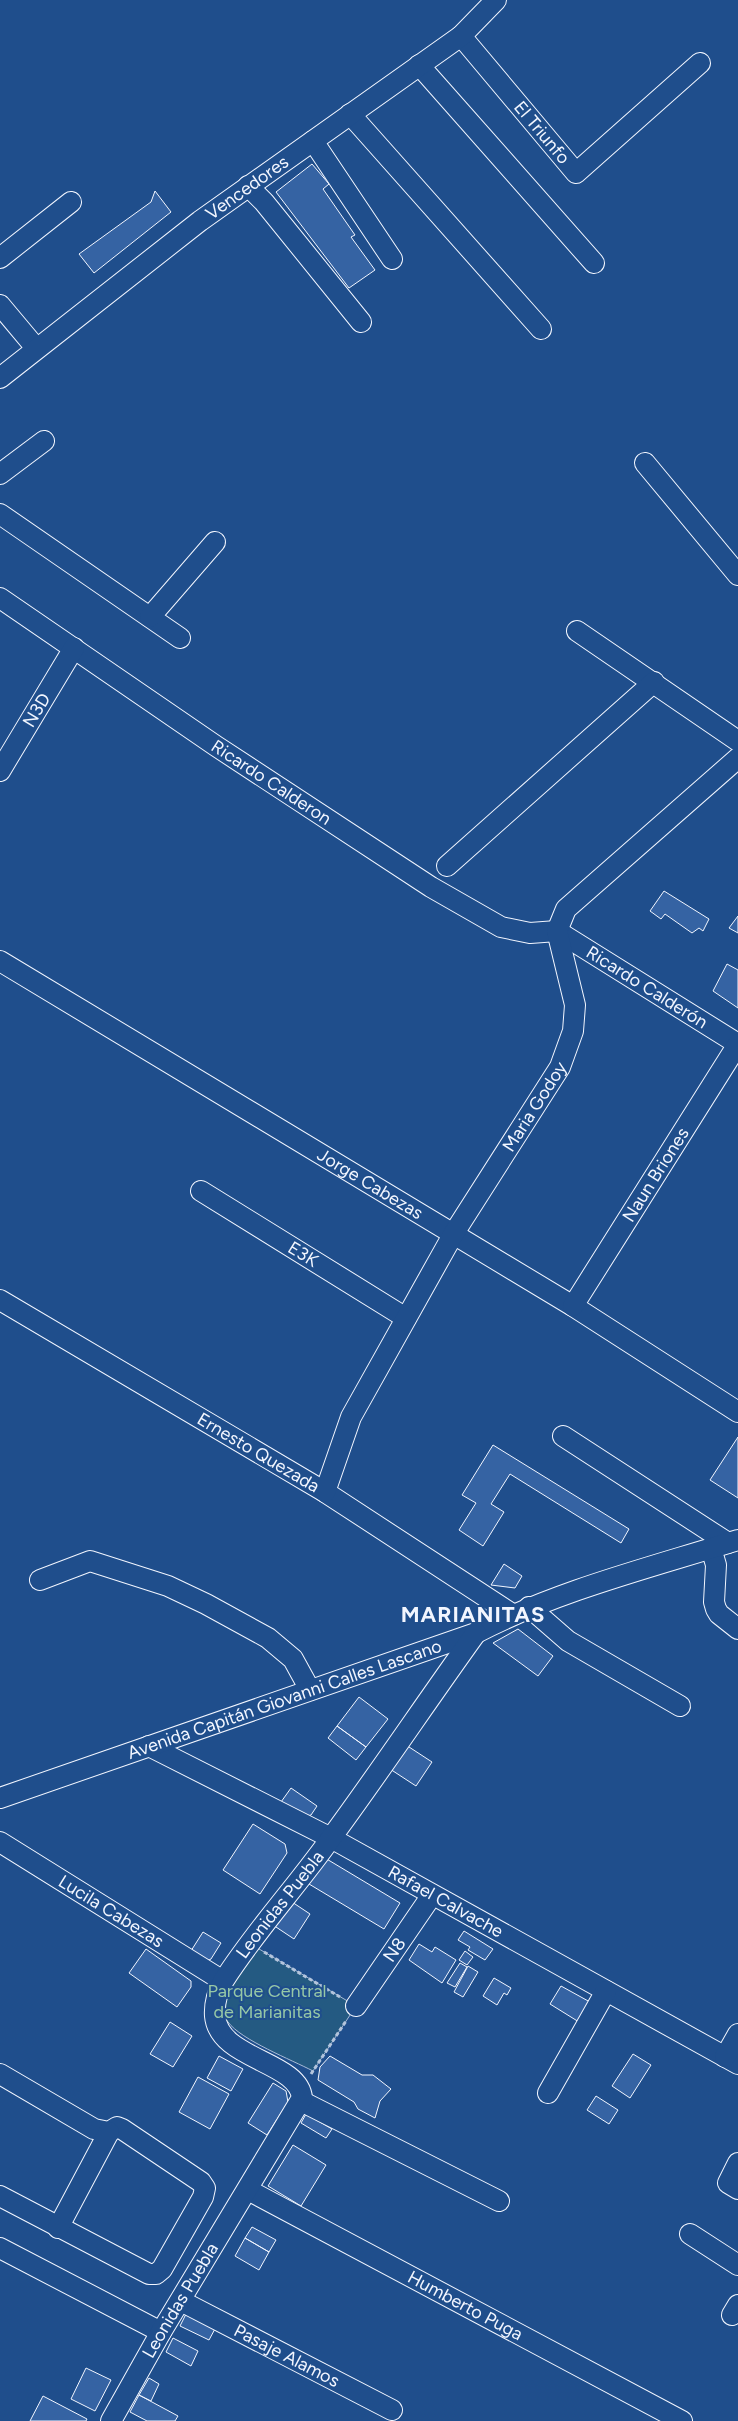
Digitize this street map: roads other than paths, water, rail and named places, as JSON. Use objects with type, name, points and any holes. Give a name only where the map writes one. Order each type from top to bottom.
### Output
[{"type":"street","name":"Vencedores","points":[[0,378],[200,220],[461,36],[496,0]]},
{"type":"street","name":"El Triunfo","points":[[461,36],[576,172],[700,64]]},
{"type":"street","points":[[419,65],[594,263]]},
{"type":"street","points":[[350,114],[541,329]]},
{"type":"street","points":[[313,141],[392,259]]},
{"type":"street","points":[[248,186],[264,202],[361,322]]},
{"type":"street","points":[[0,258],[71,202]]},
{"type":"street","points":[[0,305],[36,348]]},
{"type":"street","points":[[0,474],[44,441]]},
{"type":"street","points":[[645,463],[738,575]]},
{"type":"street","points":[[0,514],[180,638]]},
{"type":"street","points":[[150,617],[215,542]]},
{"type":"street","name":"Ricardo Calderon","points":[[0,598],[216,746],[431,887],[501,927],[530,932],[557,931]]},
{"type":"street","points":[[577,631],[738,741]]},
{"type":"street","name":"N3D","points":[[0,771],[74,648]]},
{"type":"street","points":[[447,866],[654,682]]},
{"type":"street","points":[[557,931],[566,909],[738,758]]},
{"type":"street","name":"Ricardo Calderón","points":[[557,931],[738,1044]]},
{"type":"street","name":"Maria Godoy","points":[[325,1492],[351,1417],[454,1234],[560,1066],[573,1031],[575,1005],[557,931]]},
{"type":"street","name":"Jorge Cabezas","points":[[0,961],[573,1306],[738,1412]]},
{"type":"street","name":"Naun Briones","points":[[573,1306],[738,1044]]},
{"type":"street","name":"E3K","points":[[201,1191],[406,1318]]},
{"type":"street","name":"Ernesto Quezada","points":[[0,1300],[325,1492],[568,1641],[680,1706]]},
{"type":"street","points":[[563,1436],[726,1543],[716,1565],[714,1602],[719,1614],[738,1629]]},
{"type":"street","name":"Avenida Capitán Giovanni Calles Lascano","points":[[0,1798],[476,1633],[520,1611],[726,1543]]},
{"type":"street","points":[[40,1580],[90,1561],[168,1586],[206,1604],[268,1638],[293,1659],[310,1690]]},
{"type":"street","name":"Leonidas Puebla","points":[[112,2421],[161,2332],[248,2190],[301,2095],[296,2081],[248,2054],[230,2041],[218,2027],[215,2014],[216,2004],[223,1981],[331,1838],[476,1633]]},
{"type":"street","points":[[412,1655],[423,1655],[433,1662],[438,1672],[440,1684]]},
{"type":"street","name":"Rafael Calvache","points":[[149,1746],[331,1838],[732,2060]]},
{"type":"street","name":"Lucila Cabezas","points":[[0,1842],[223,1981]]},
{"type":"street","name":"N8","points":[[356,2006],[432,1895]]},
{"type":"street","points":[[548,2093],[606,1991]]},
{"type":"street","points":[[732,2060],[738,2034]]},
{"type":"street","points":[[0,2074],[94,2129],[110,2132]]},
{"type":"street","points":[[301,2095],[500,2201]]},
{"type":"street","points":[[0,2196],[58,2228],[149,2274],[156,2274],[162,2269],[203,2197],[205,2188],[201,2182],[122,2129],[117,2128],[110,2132],[58,2228]]},
{"type":"street","points":[[738,2163],[728,2182],[738,2189]]},
{"type":"street","name":"Humberto Puga","points":[[248,2190],[682,2421]]},
{"type":"street","points":[[690,2234],[738,2264]]},
{"type":"street","points":[[0,2248],[161,2332]]},
{"type":"street","name":"Pasaje Alamos","points":[[181,2301],[202,2310],[392,2410]]},
{"type":"district","name":"MARIANITAS","points":[[473,1614]]},
{"type":"park label","name":"Parque Central de Marianitas","points":[[267,2001]]}]
